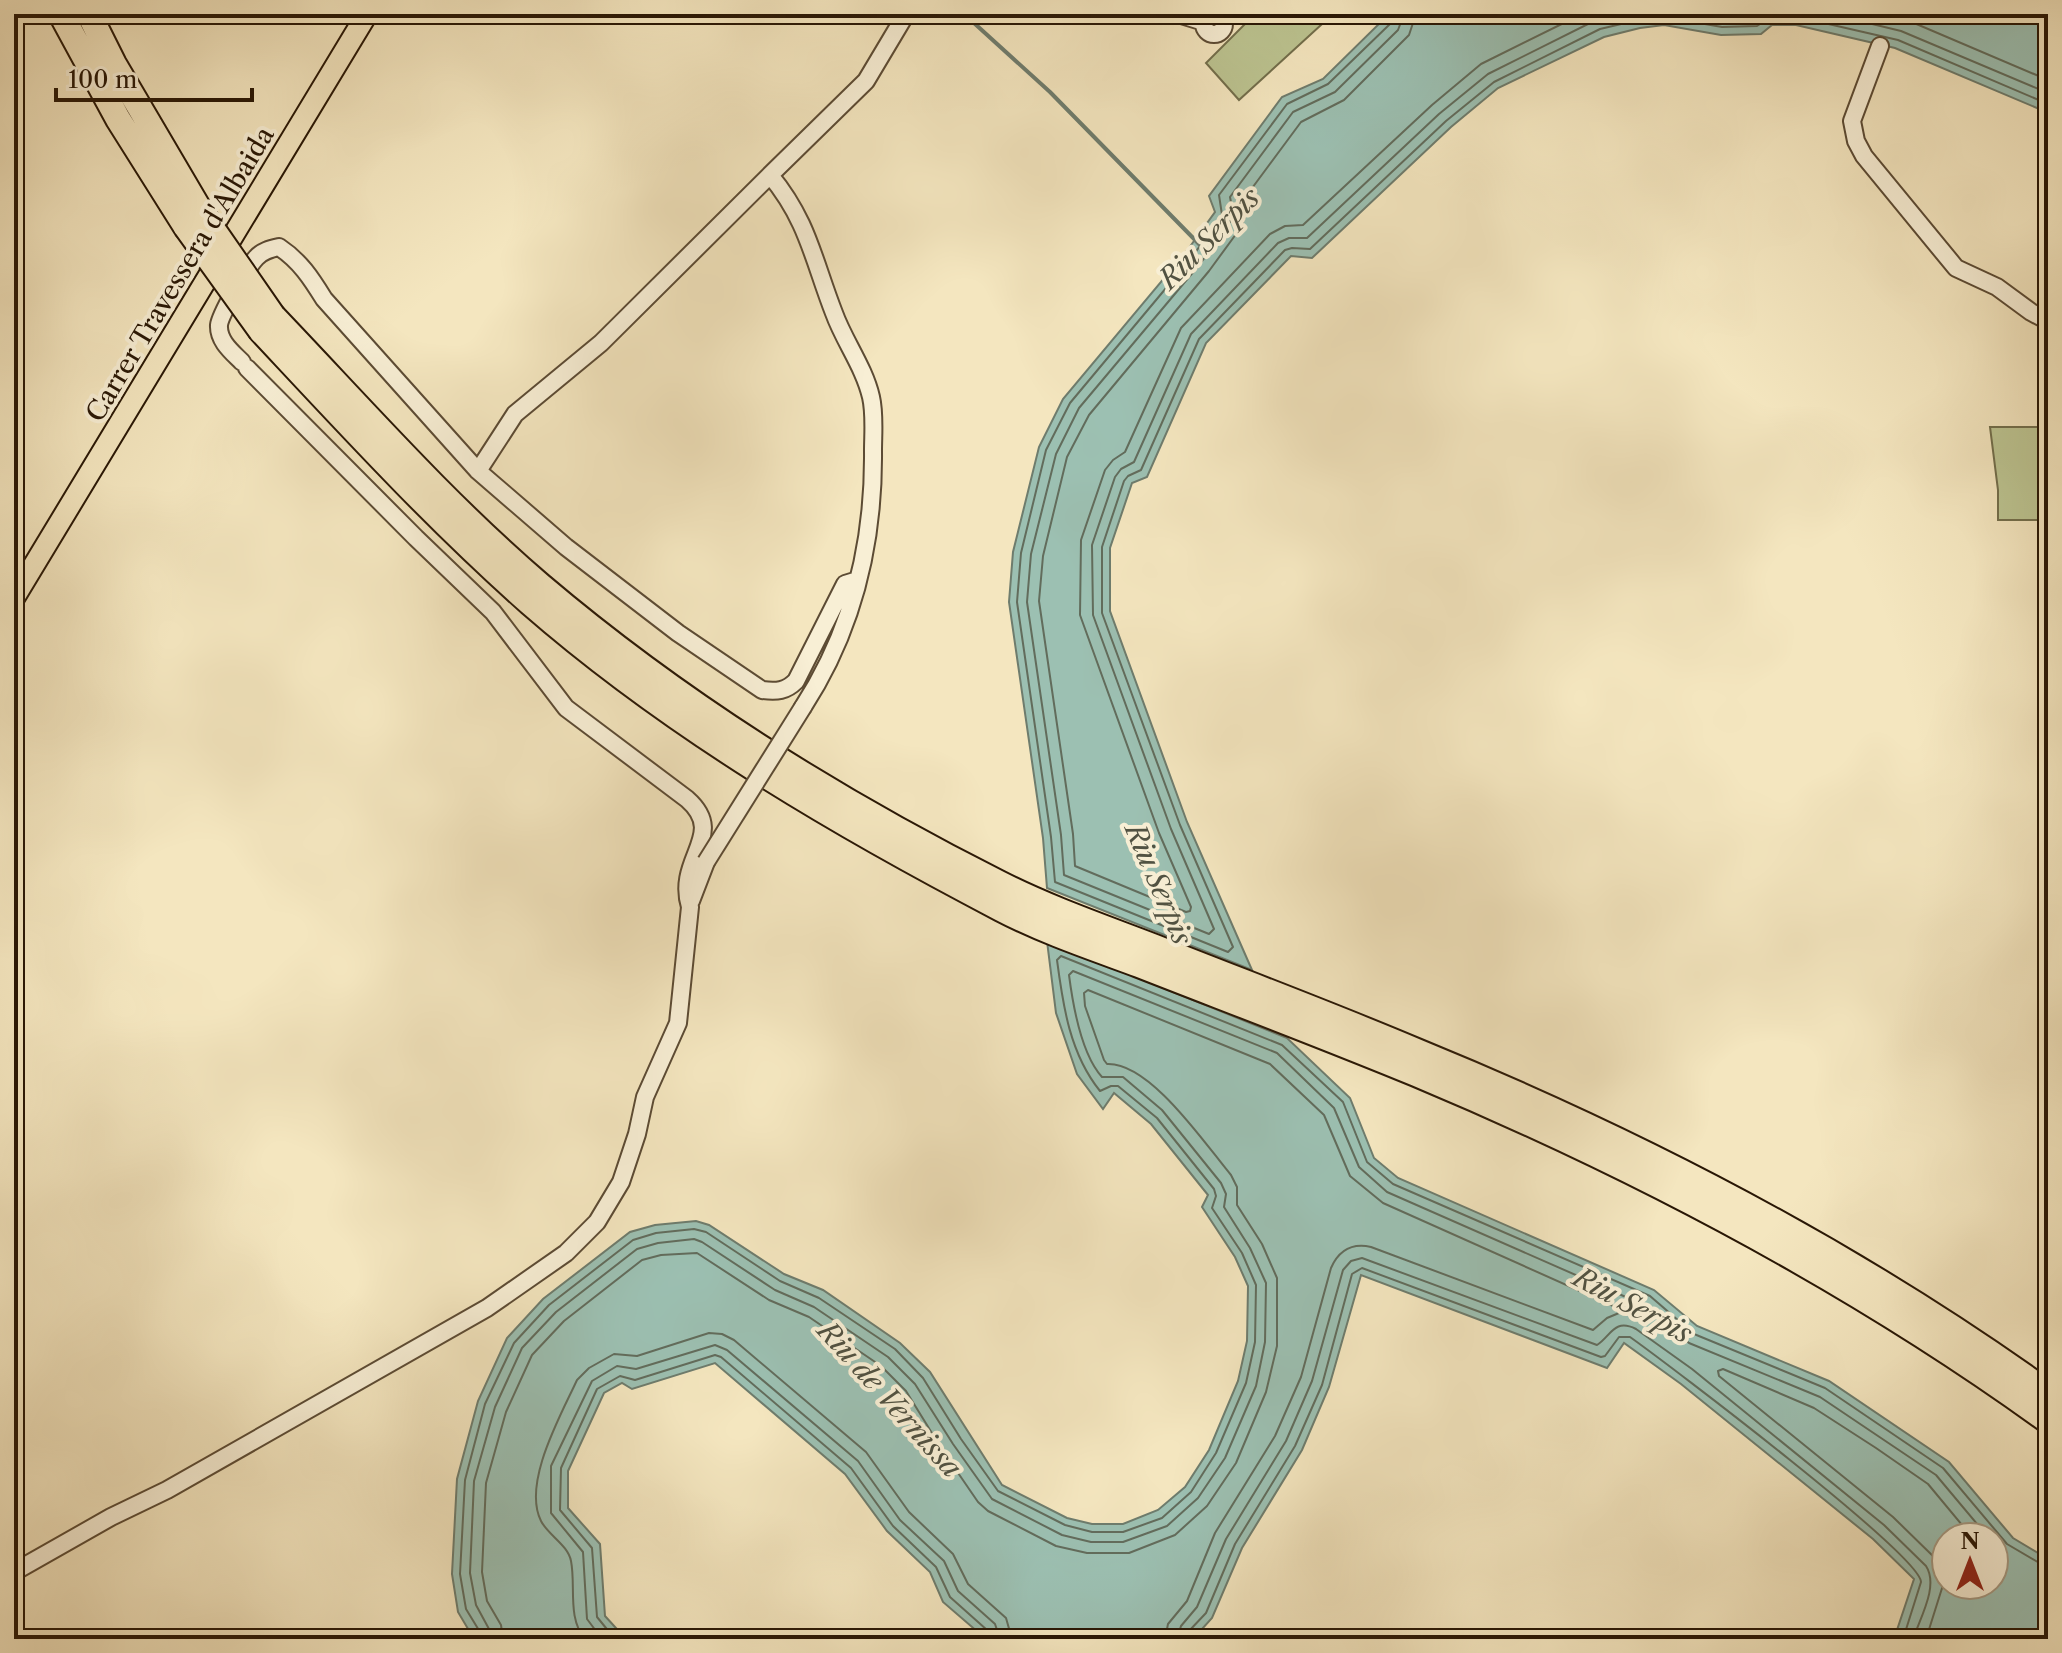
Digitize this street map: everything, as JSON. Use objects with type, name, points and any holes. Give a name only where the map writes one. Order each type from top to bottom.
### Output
[{"type":"highway","points":[[61,14],[118,119],[267,324],[422,502],[534,606],[616,672],[702,734],[852,827],[1007,913],[1100,938],[1336,1030],[1542,1105],[1730,1197],[1928,1312],[2048,1393]]},
{"type":"highway","points":[[89,14],[194,220]]},
{"type":"highway","points":[[1336,1030],[1719,1217],[1907,1324],[2048,1421]]},
{"type":"main road","name":"Carrer Travessera d'Albaida","points":[[14,598],[367,14]]},
{"type":"street","points":[[478,471],[515,414],[601,343],[866,81],[906,14]]},
{"type":"street","points":[[1178,14],[1204,22],[1208,16],[1225,16]]},
{"type":"street","points":[[1880,46],[1852,121],[1856,141],[1864,156],[1956,268],[1997,287],[2048,321]]},
{"type":"street","points":[[14,1572],[111,1517],[167,1490],[487,1308],[566,1253],[597,1222],[621,1182],[645,1097],[678,1023],[690,907],[706,862],[831,660],[868,545],[874,495],[871,397],[834,313],[813,246],[791,202],[770,175]]},
{"type":"street","points":[[690,907],[686,895],[687,871],[704,827],[696,807],[566,708],[493,612],[244,365],[223,341],[219,324],[255,258],[266,250],[279,247],[304,269],[324,299],[478,471],[579,557],[678,633],[762,690],[776,692],[789,688],[796,681],[845,584],[858,580]]},
{"type":"green space","points":[[1255,14],[1333,14],[1239,100],[1206,63]]},
{"type":"green space","points":[[1990,427],[2048,427],[2048,520],[1998,520],[1998,490]]},
{"type":"water","name":"Riu Serpis","points":[[1389,14],[2048,14],[2048,119],[2043,116],[2044,111],[1895,48],[1796,25],[1772,25],[1761,34],[1721,35],[1664,25],[1604,37],[1498,88],[1451,127],[1312,258],[1291,256],[1206,343],[1147,477],[1132,483],[1110,548],[1110,611],[1187,822],[1252,970],[1047,888],[1043,838],[1009,602],[1013,552],[1039,447],[1063,399],[1186,252],[1215,212],[1209,196],[1282,97],[1323,79]]},
{"type":"water","points":[[1047,941],[1287,1038],[1350,1098],[1374,1158],[1398,1178],[1654,1290],[1697,1326],[1829,1381],[1949,1462],[1999,1521],[1930,1521],[1930,1601],[2010,1601],[2010,1534],[2048,1559],[2048,1639],[1894,1639],[1914,1579],[1873,1539],[1681,1384],[1624,1343],[1607,1368],[1361,1275],[1329,1387],[1302,1450],[1242,1548],[1212,1618],[1193,1639],[986,1639],[943,1602],[930,1572],[887,1531],[845,1474],[715,1363],[632,1389],[622,1383],[604,1393],[568,1471],[568,1508],[600,1544],[605,1616],[626,1639],[474,1639],[458,1612],[452,1574],[457,1479],[478,1401],[507,1338],[543,1299],[630,1232],[655,1225],[696,1221],[709,1225],[784,1274],[823,1290],[900,1343],[930,1372],[1002,1485],[1067,1518],[1092,1524],[1123,1524],[1158,1510],[1185,1487],[1209,1450],[1238,1381],[1247,1341],[1248,1286],[1235,1257],[1202,1207],[1208,1195],[1151,1124],[1114,1093],[1103,1109],[1077,1074],[1056,1013]]},
{"type":"waterway","name":"Riu Serpis","points":[[953,14],[974,23],[1050,92],[1199,244]]},
{"type":"water label","name":"Riu de Vernissa","points":[[890,1399]]}]
